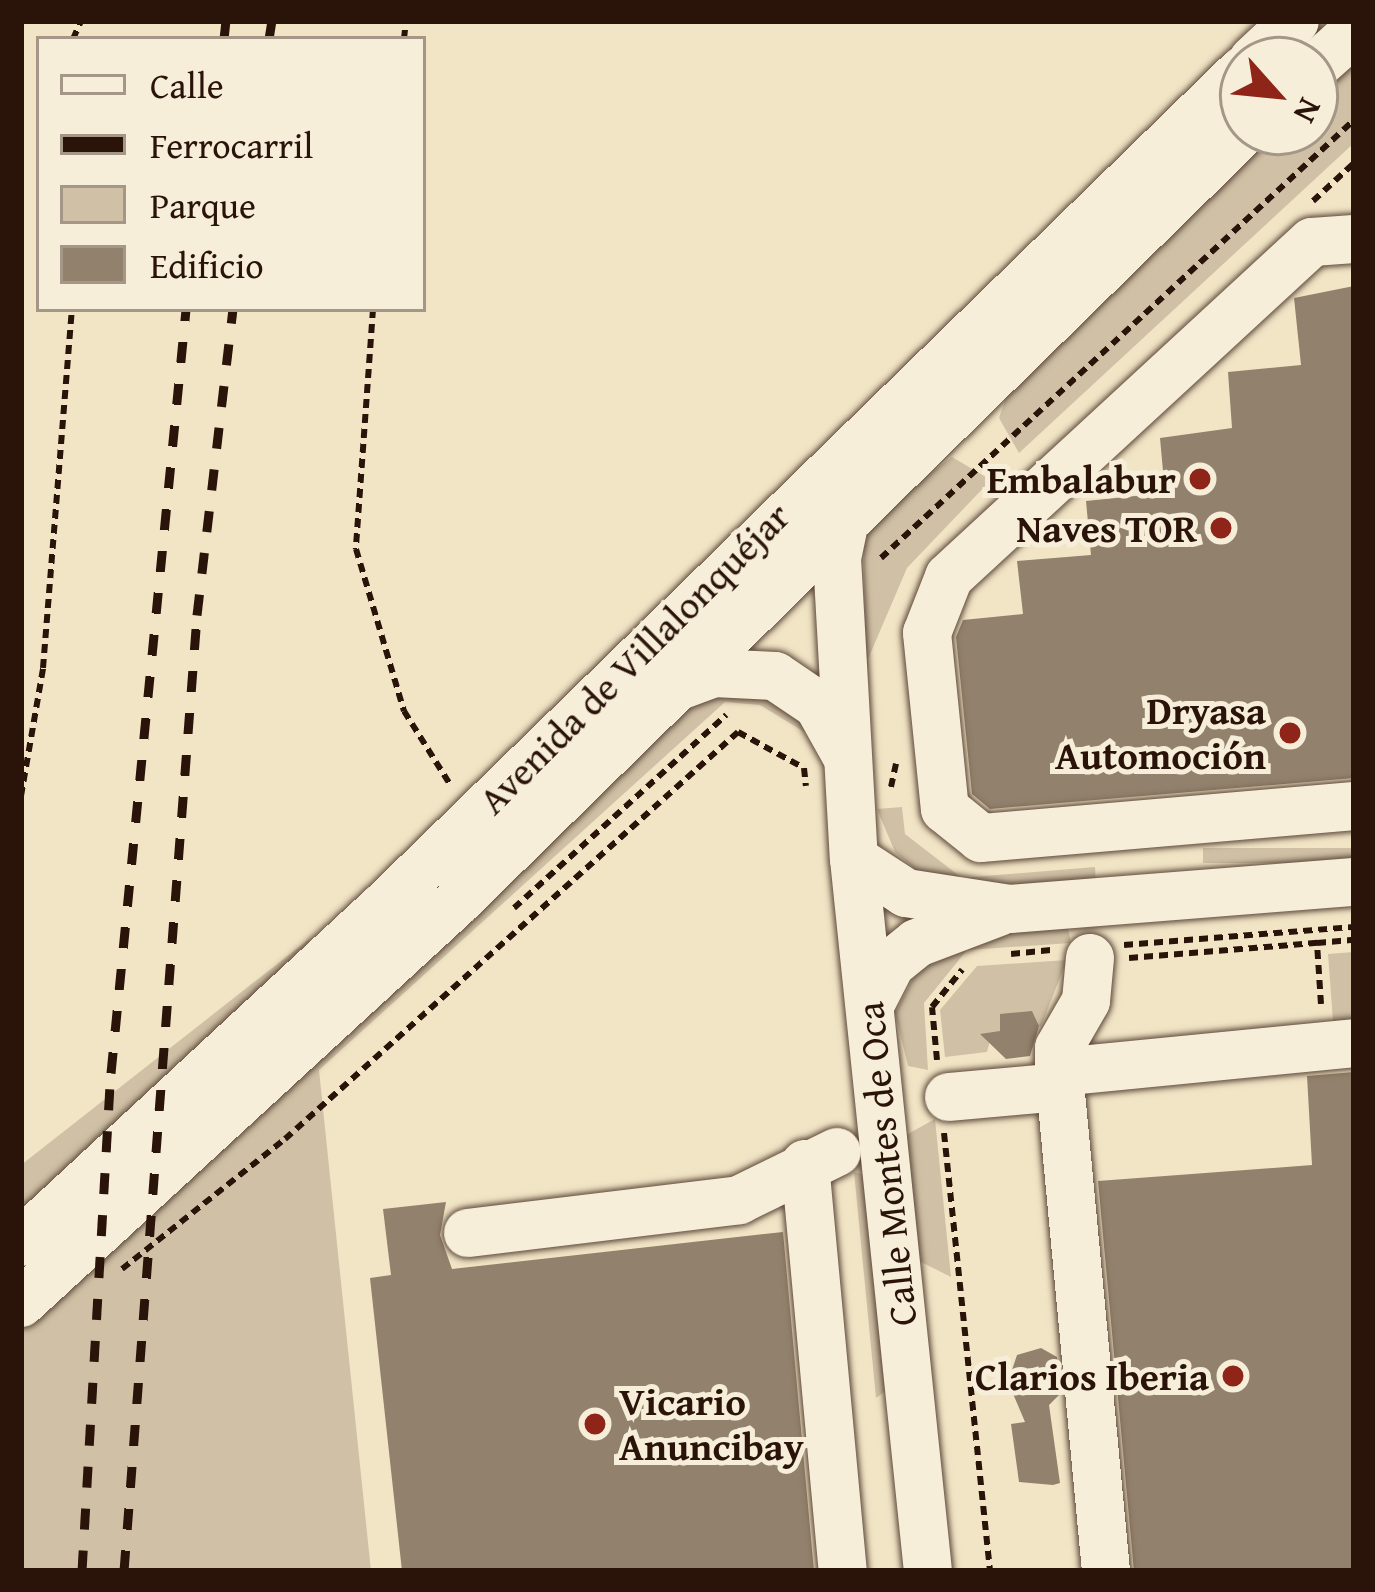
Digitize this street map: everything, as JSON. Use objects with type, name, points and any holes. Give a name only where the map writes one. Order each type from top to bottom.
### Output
[{"type":"street","name":"Avenida de Villalonquéjar","points":[[21,1242],[473,819],[1219,93]]},
{"type":"street","name":"Avenida de Villalonquéjar","points":[[21,1303],[328,1024],[847,511],[1219,155]]},
{"type":"street","points":[[1354,239],[1312,242],[1029,490],[949,578],[927,633],[945,809],[981,838],[1190,832],[1354,806]]},
{"type":"street","name":"Calle Montes de Oca","points":[[847,511],[837,558],[840,771],[854,859],[928,1571]]},
{"type":"street","name":"Calle Montes de Oca","points":[[666,691],[714,673],[775,676],[818,705],[840,771]]},
{"type":"street","points":[[854,859],[907,893],[1010,909],[1354,882]]},
{"type":"street","points":[[870,1005],[891,964],[917,943],[1010,909]]},
{"type":"street","points":[[1089,951],[1086,1001],[1059,1048],[1106,1571]]},
{"type":"street","points":[[944,1100],[1060,1079],[1339,1045]]},
{"type":"street","points":[[468,1233],[740,1200],[821,1158],[847,1434],[842,1571]]},
{"type":"path","points":[[871,576],[907,530],[1354,120]]},
{"type":"path","points":[[21,796],[44,668],[72,312]]},
{"type":"path","points":[[373,312],[356,549],[404,711],[473,819]]},
{"type":"path","points":[[505,916],[730,711],[750,713]]},
{"type":"path","points":[[116,1274],[285,1139],[738,732],[804,768],[840,771]]},
{"type":"path","points":[[996,955],[1354,927]]},
{"type":"path","points":[[1339,1045],[1317,943],[1354,940]]},
{"type":"path","points":[[972,957],[932,1007],[990,1571]]},
{"type":"path","points":[[110,1264],[196,1191]]},
{"type":"green space","points":[[1354,61],[1354,143],[1019,453],[999,418],[1014,375],[1250,156],[1339,156],[1339,75]]},
{"type":"green space","points":[[1219,125],[1054,286],[319,1061],[683,704],[709,685],[795,701],[821,742],[760,705],[725,702],[319,1070],[371,1571],[21,1571],[21,1165],[309,939],[314,1003]]},
{"type":"green space","points":[[952,457],[991,480],[907,568],[868,659],[868,762],[863,524]]},
{"type":"green space","points":[[902,807],[905,834],[962,878],[1095,867],[1096,883],[995,891],[926,878],[895,852],[877,809]]},
{"type":"green space","points":[[1203,848],[1354,848],[1354,863],[1203,863]]},
{"type":"green space","points":[[1068,928],[1071,943],[967,950],[924,1003],[928,1070],[908,1066],[895,1013],[922,962],[997,933]]},
{"type":"green space","points":[[1354,952],[1354,1020],[1333,1021],[1328,954]]},
{"type":"green space","points":[[1067,960],[1041,1026],[992,1033],[987,1052],[945,1057],[940,1010],[977,966]]},
{"type":"green space","points":[[935,1119],[951,1277],[919,1261],[906,1135]]},
{"type":"green space","points":[[854,1172],[869,1176],[891,1387],[876,1398]]},
{"type":"building","name":"Naves TOR","points":[[1354,286],[1354,778],[990,809],[972,794],[956,637],[963,620],[1023,614],[1017,561],[1091,555],[1086,501],[1165,493],[1160,438],[1232,428],[1228,372],[1301,365],[1294,298]]},
{"type":"building","points":[[1032,1011],[1039,1026],[1030,1056],[1006,1059],[980,1034],[1000,1031],[1000,1014]]},
{"type":"building","name":"Clarios Iberia","points":[[1354,1072],[1354,1571],[1134,1571],[1098,1181],[1312,1165],[1307,1076]]},
{"type":"building","name":"Vicario Anuncibay","points":[[446,1202],[440,1235],[452,1269],[783,1232],[814,1571],[402,1571],[370,1278],[391,1275],[383,1209]]},
{"type":"building","points":[[1041,1348],[1057,1357],[1061,1393],[1049,1405],[1060,1483],[1053,1485],[1019,1482],[1011,1424],[1025,1422],[1008,1382],[1017,1355]]},
{"type":"railway","points":[[224,36],[226,21]]},
{"type":"railway","points":[[270,36],[272,21]]},
{"type":"railway","points":[[82,1571],[111,1073],[186,312]]},
{"type":"railway","points":[[124,1571],[197,615],[233,312]]},
{"type":"place","name":"Embalabur","points":[[1200,479]]},
{"type":"place","name":"Naves TOR","points":[[1221,528]]},
{"type":"place","name":"Dryasa Automoción","points":[[1290,733]]},
{"type":"place","name":"Clarios Iberia","points":[[1233,1376]]},
{"type":"place","name":"Vicario Anuncibay","points":[[595,1424]]}]
